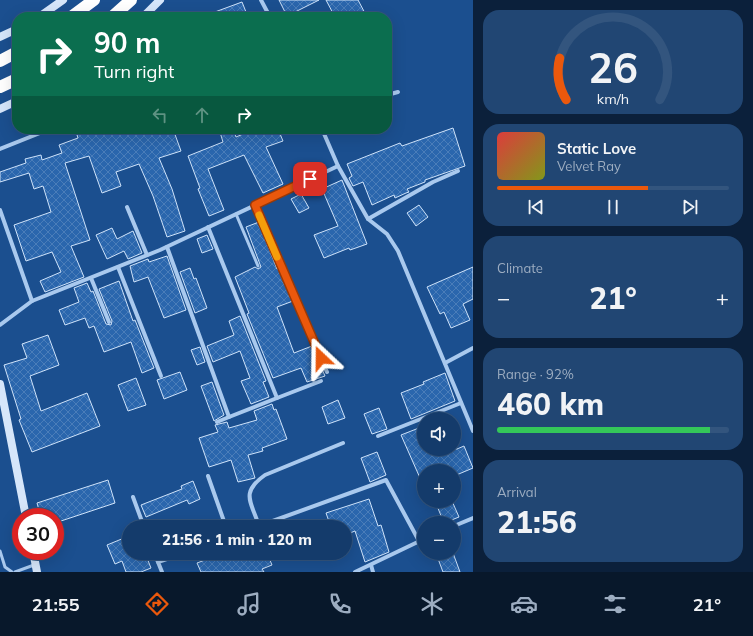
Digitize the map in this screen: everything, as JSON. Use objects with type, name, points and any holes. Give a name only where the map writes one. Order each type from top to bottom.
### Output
[{"type":"highway","points":[[78,12],[94,0]]},
{"type":"highway","points":[[118,12],[131,0]]},
{"type":"highway","points":[[0,61],[12,55]]},
{"type":"highway","points":[[0,87],[12,81]]},
{"type":"street","points":[[46,12],[63,0]]},
{"type":"street","points":[[148,12],[160,0]]},
{"type":"street","points":[[261,0],[267,12]]},
{"type":"street","points":[[0,37],[12,31]]},
{"type":"street","points":[[392,93],[398,92]]},
{"type":"street","points":[[0,109],[12,103]]},
{"type":"street","points":[[0,149],[38,134]]},
{"type":"street","points":[[324,134],[338,166],[368,219],[387,234],[398,251],[473,431]]},
{"type":"street","points":[[0,326],[32,301],[167,247],[338,166]]},
{"type":"street","points":[[368,219],[433,182],[458,171]]},
{"type":"street","points":[[255,205],[327,372]]},
{"type":"street","points":[[127,207],[147,255]]},
{"type":"street","points":[[0,210],[32,301]]},
{"type":"street","points":[[208,227],[277,398]]},
{"type":"street","points":[[167,247],[229,417]]},
{"type":"street","points":[[118,267],[161,376]]},
{"type":"street","points":[[91,278],[109,322]]},
{"type":"street","points":[[445,363],[473,348]]},
{"type":"street","points":[[217,422],[321,381]]},
{"type":"street","points":[[0,384],[24,508]]},
{"type":"street","points":[[378,436],[461,403]]},
{"type":"street","points":[[255,520],[249,496],[250,489],[256,482],[265,475],[343,443]]},
{"type":"street","points":[[208,476],[224,520]]},
{"type":"street","points":[[274,520],[386,480],[417,537]]},
{"type":"street","points":[[133,497],[141,520]]},
{"type":"street","points":[[461,523],[473,518]]},
{"type":"street","points":[[355,572],[417,542]]},
{"type":"street","points":[[162,572],[158,562],[164,560]]},
{"type":"street","points":[[371,565],[373,572]]},
{"type":"lane","points":[[236,214],[258,266]]},
{"type":"lane","points":[[0,551],[5,567],[13,572],[37,568]]},
{"type":"building","points":[[279,0],[319,0],[295,12],[285,12]]},
{"type":"building","points":[[326,0],[358,0],[364,12],[332,12]]},
{"type":"building","points":[[242,2],[246,12],[215,12]]},
{"type":"building","points":[[453,128],[465,166],[425,180],[425,182],[407,189],[409,192],[395,198],[394,195],[372,205],[363,182],[353,186],[349,178],[352,176],[347,164],[400,143],[402,146]]},
{"type":"building","points":[[175,134],[181,151],[159,158],[172,189],[185,231],[167,237],[153,196],[139,164],[116,172],[121,186],[102,193],[89,156],[65,163],[90,240],[71,246],[84,277],[45,292],[40,281],[61,272],[52,252],[26,261],[14,225],[51,212],[43,186],[34,189],[29,173],[0,182],[0,172],[26,163],[25,159],[41,155],[42,160],[62,153],[59,145],[78,138],[77,135]]},
{"type":"building","points":[[221,134],[235,134],[236,137],[243,134],[280,134],[283,141],[266,147],[283,184],[263,193],[244,155],[208,169],[224,210],[209,216],[198,189],[200,188],[188,156],[223,142]]},
{"type":"building","points":[[342,180],[367,244],[350,250],[349,248],[324,258],[314,235],[338,226],[322,189]]},
{"type":"building","points":[[301,194],[309,208],[299,213],[291,199]]},
{"type":"building","points":[[419,205],[428,217],[416,226],[407,213]]},
{"type":"building","points":[[259,222],[277,269],[279,268],[293,301],[277,307],[294,353],[312,346],[325,376],[307,382],[301,368],[273,378],[247,314],[249,313],[235,277],[255,267],[258,269],[261,267],[246,227]]},
{"type":"building","points":[[112,228],[117,239],[133,231],[142,253],[128,259],[124,251],[107,259],[96,235]]},
{"type":"building","points":[[207,235],[213,249],[202,253],[197,239]]},
{"type":"building","points":[[167,256],[186,310],[164,318],[148,277],[134,282],[130,266],[148,259],[149,262]]},
{"type":"building","points":[[473,267],[473,299],[463,304],[470,320],[451,328],[444,312],[440,314],[427,287]]},
{"type":"building","points":[[190,268],[194,279],[196,278],[207,308],[195,313],[180,272]]},
{"type":"building","points":[[119,281],[133,321],[135,320],[154,368],[142,373],[131,342],[104,352],[94,326],[89,328],[85,318],[65,325],[59,310],[79,302],[74,288],[87,283],[91,292],[93,291],[106,324],[111,325],[112,321],[99,289]]},
{"type":"building","points":[[240,316],[266,381],[263,382],[269,397],[251,404],[241,381],[250,378],[240,351],[213,362],[207,346],[234,335],[229,321]]},
{"type":"building","points":[[48,335],[59,365],[30,376],[41,411],[87,393],[100,426],[32,452],[19,420],[21,419],[4,365],[27,358],[22,344]]},
{"type":"building","points":[[200,347],[205,362],[197,365],[191,350]]},
{"type":"building","points":[[180,372],[187,390],[164,399],[157,380]]},
{"type":"building","points":[[445,373],[455,401],[428,412],[417,412],[417,417],[411,419],[401,393],[424,384],[423,382]]},
{"type":"building","points":[[136,378],[146,405],[128,411],[118,385]]},
{"type":"building","points":[[212,382],[224,415],[214,421],[201,386]]},
{"type":"building","points":[[338,400],[345,418],[328,424],[322,407]]},
{"type":"building","points":[[272,404],[274,410],[276,409],[287,439],[262,448],[263,451],[248,455],[255,478],[238,482],[231,460],[209,467],[199,438],[218,432],[215,425],[227,422],[229,428],[257,420],[254,411]]},
{"type":"building","points":[[379,408],[387,429],[372,434],[364,414]]},
{"type":"building","points":[[417,429],[417,456],[461,456],[461,447],[464,446],[473,468],[461,473],[461,464],[417,464],[417,471],[401,435]]},
{"type":"building","points":[[377,452],[386,475],[370,482],[361,458]]},
{"type":"building","points":[[108,480],[115,503],[64,520],[64,508],[38,508],[37,503]]},
{"type":"building","points":[[193,481],[200,499],[189,504],[187,500],[146,517],[141,505],[182,489],[181,486]]},
{"type":"building","points":[[369,499],[378,526],[381,525],[389,552],[365,562],[355,531],[352,532],[352,520],[328,520],[326,513]]},
{"type":"building","points":[[438,508],[455,508],[459,516],[441,516]]},
{"type":"building","points":[[122,539],[122,560],[148,560],[151,568],[141,572],[126,572],[122,561],[115,564],[107,545]]},
{"type":"building","points":[[205,560],[270,560],[272,565],[262,569],[264,572],[201,572],[197,563]]},
{"type":"building","points":[[438,560],[456,560],[460,572],[443,572]]},
{"type":"slow traffic","points":[[259,215],[277,257]]},
{"type":"route","points":[[310,179],[255,205],[321,358]]}]
